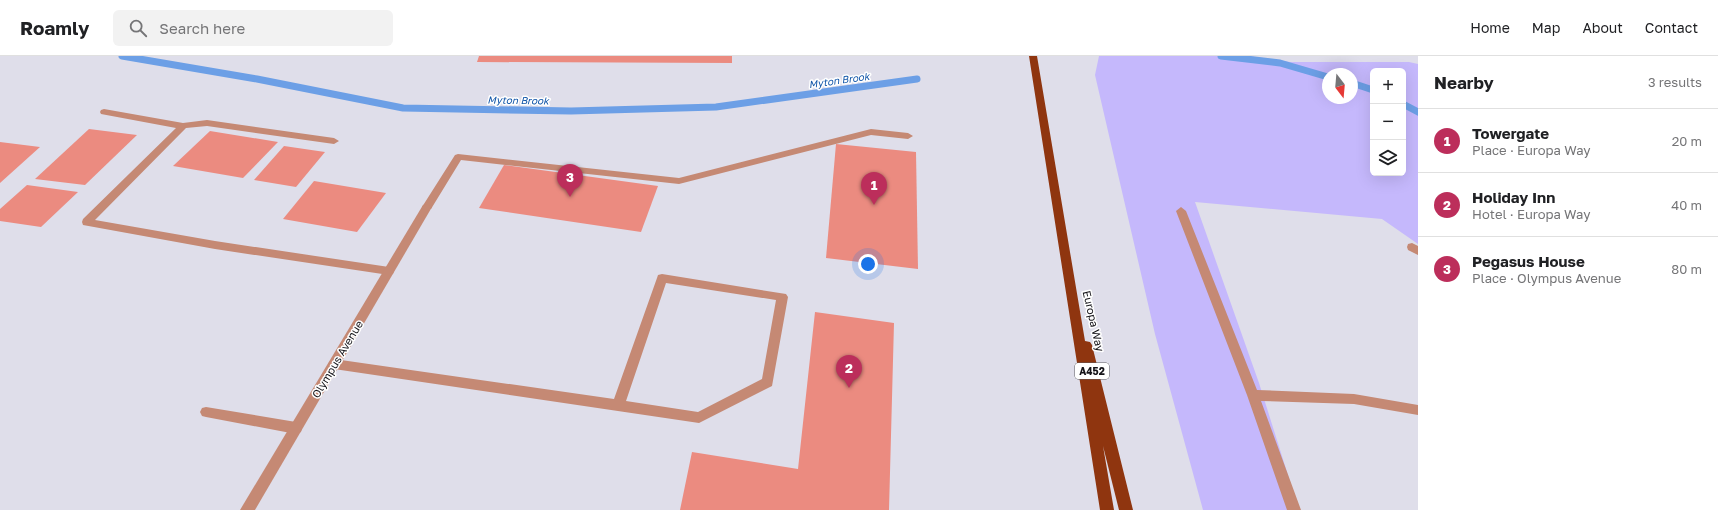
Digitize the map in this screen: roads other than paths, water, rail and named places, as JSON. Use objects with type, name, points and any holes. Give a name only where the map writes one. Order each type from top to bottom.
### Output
[{"type":"highway","name":"Europa Way","points":[[1033,56],[1060,231],[1107,510]]},
{"type":"highway","name":"Europa Way","points":[[1060,231],[1114,465],[1126,510]]},
{"type":"street","points":[[104,112],[183,126],[207,123],[334,141]]},
{"type":"street","points":[[183,126],[87,222],[215,245],[389,271]]},
{"type":"street","name":"Olympus Avenue","points":[[248,510],[458,157],[679,181],[871,132],[908,136]]},
{"type":"street","points":[[1181,211],[1253,395],[1294,510]]},
{"type":"street","points":[[334,364],[699,418],[768,382],[782,297],[662,278],[618,405]]},
{"type":"street","points":[[1253,395],[1354,399],[1418,410]]},
{"type":"street","points":[[206,412],[296,428]]},
{"type":"waterway","name":"Myton Brook","points":[[122,56],[257,79],[403,108],[571,111],[716,107],[917,79]]},
{"type":"waterway","name":"Myton Brook","points":[[1221,56],[1280,63],[1322,75]]},
{"type":"waterway","name":"Myton Brook","points":[[1358,85],[1370,89]]},
{"type":"waterway","name":"Myton Brook","points":[[1406,106],[1418,112]]},
{"type":"place","name":"Pegasus House","points":[[570,197]]},
{"type":"place","name":"Towergate","points":[[874,205]]},
{"type":"place","name":"Holiday Inn","points":[[849,388]]}]
